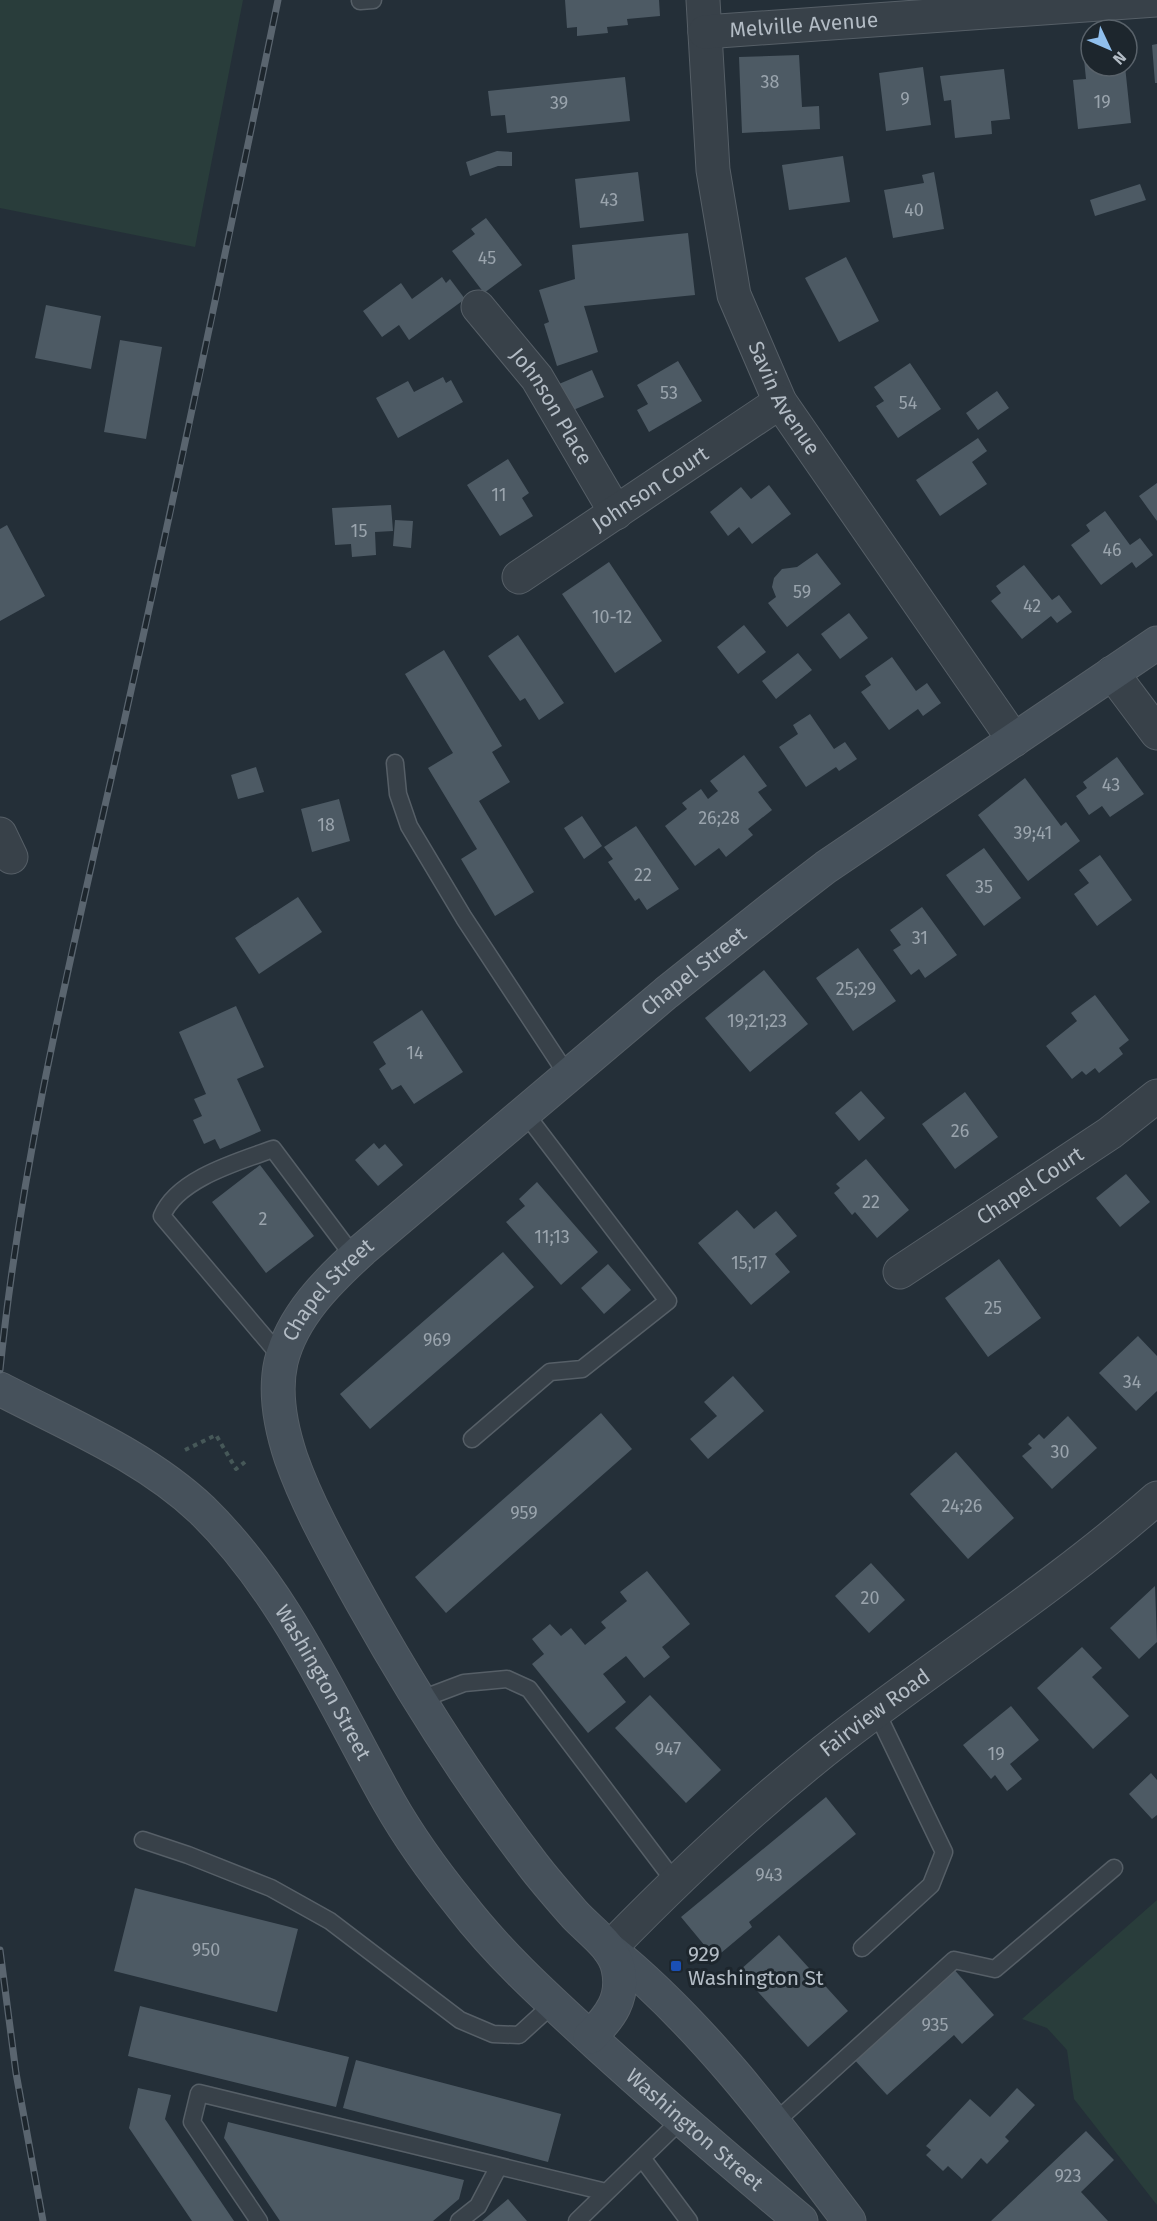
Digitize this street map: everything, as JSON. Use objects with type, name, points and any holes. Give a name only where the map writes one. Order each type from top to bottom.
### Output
[{"type":"main road","name":"Chapel Street","points":[[282,1358],[291,1333],[309,1304],[332,1277],[719,950],[792,893],[1157,643]]},
{"type":"main road","points":[[282,1358],[278,1389],[281,1421],[291,1458],[340,1562],[419,1700],[457,1761],[535,1867],[575,1914],[609,1949],[672,2004],[773,2124],[849,2221]]},
{"type":"main road","name":"Washington Street","points":[[0,1389],[104,1442],[168,1482],[201,1509],[257,1571],[283,1609],[391,1805],[425,1857],[492,1944],[553,2004],[681,2120],[801,2221]]},
{"type":"main road","points":[[590,2037],[617,2004],[621,1984],[618,1966],[609,1949]]},
{"type":"street","name":"Melville Avenue","points":[[704,16],[1156,0]]},
{"type":"street","name":"Savin Avenue","points":[[704,16],[713,170],[734,295],[780,402],[1014,740]]},
{"type":"street","name":"Johnson Place","points":[[478,307],[537,378],[616,513]]},
{"type":"street","name":"Johnson Court","points":[[519,577],[780,402]]},
{"type":"street","points":[[1112,673],[1157,734]]},
{"type":"street","name":"Chapel Court","points":[[900,1272],[1110,1133],[1157,1096]]},
{"type":"street","name":"Fairview Road","points":[[609,1949],[675,1882],[796,1775],[876,1711],[1068,1572],[1157,1498]]},
{"type":"lane","points":[[360,1],[373,0]]},
{"type":"lane","points":[[395,763],[398,794],[414,836],[464,918],[568,1076]]},
{"type":"lane","points":[[472,1439],[550,1371],[582,1369],[668,1301],[525,1113]]},
{"type":"lane","points":[[282,1358],[162,1216],[168,1201],[217,1169],[273,1149],[354,1257]]},
{"type":"lane","points":[[419,1700],[464,1683],[507,1679],[529,1689],[675,1882]]},
{"type":"lane","points":[[862,1948],[931,1885],[944,1852],[876,1711]]},
{"type":"lane","points":[[143,1840],[271,1888],[330,1921],[460,2019],[493,2034],[519,2035],[553,2004]]},
{"type":"lane","points":[[773,2124],[954,1960],[995,1969],[1114,1868]]},
{"type":"lane","points":[[259,2221],[192,2122],[199,2094],[606,2192]]},
{"type":"lane","points":[[576,2221],[681,2120]]},
{"type":"lane","points":[[642,2158],[689,2221]]},
{"type":"lane","points":[[459,2221],[478,2205],[499,2166]]},
{"type":"path","points":[[179,1453],[216,1435],[236,1468],[245,1462]]},
{"type":"green space","points":[[0,0],[243,0],[195,247],[0,208]]},
{"type":"green space","points":[[1157,1900],[1157,2205],[1074,2099],[1067,2050],[1047,2028],[1022,2019]]},
{"type":"building","points":[[565,0],[659,0],[660,16],[627,19],[628,25],[607,27],[608,33],[577,36],[577,27],[567,28]]},
{"type":"building","points":[[1157,44],[1157,83],[1155,83],[1152,45]]},
{"type":"building","points":[[799,55],[802,107],[819,106],[820,129],[742,133],[739,57]]},
{"type":"building","points":[[923,67],[931,125],[886,131],[879,73]]},
{"type":"building","points":[[1004,69],[1010,119],[991,121],[992,134],[955,138],[951,100],[944,101],[940,76]]},
{"type":"building","points":[[625,77],[630,121],[507,133],[505,115],[491,116],[488,91]]},
{"type":"building","points":[[1126,78],[1131,123],[1078,129],[1073,80]]},
{"type":"building","points":[[497,151],[512,152],[512,166],[498,166],[470,176],[466,162]]},
{"type":"building","points":[[843,156],[850,202],[789,210],[782,165]]},
{"type":"building","points":[[638,172],[644,221],[580,228],[575,179]]},
{"type":"building","points":[[934,172],[944,229],[893,238],[884,190],[924,183],[922,175]]},
{"type":"building","points":[[1140,184],[1146,200],[1095,216],[1090,200]]},
{"type":"building","points":[[486,218],[522,265],[484,293],[452,251],[475,234],[471,229]]},
{"type":"building","points":[[688,233],[695,295],[584,306],[598,352],[557,366],[544,324],[549,322],[539,290],[575,279],[572,245]]},
{"type":"building","points":[[846,257],[879,321],[839,342],[805,278]]},
{"type":"building","points":[[442,277],[446,283],[450,279],[465,299],[409,340],[399,325],[382,337],[363,311],[401,283],[412,299]]},
{"type":"building","points":[[46,305],[101,316],[91,369],[35,358]]},
{"type":"building","points":[[120,340],[162,347],[146,439],[104,432]]},
{"type":"building","points":[[678,361],[702,401],[649,432],[637,410],[648,404],[637,385]]},
{"type":"building","points":[[910,363],[941,409],[898,438],[876,406],[884,401],[874,387]]},
{"type":"building","points":[[592,370],[604,397],[571,411],[559,384]]},
{"type":"building","points":[[443,377],[446,383],[451,380],[463,402],[398,438],[376,398],[408,381],[414,392]]},
{"type":"building","points":[[997,391],[1009,408],[978,430],[966,413]]},
{"type":"building","points":[[978,438],[987,451],[972,462],[987,484],[940,516],[916,480]]},
{"type":"building","points":[[508,459],[529,493],[522,498],[533,516],[500,536],[467,485]]},
{"type":"building","points":[[1157,483],[1157,521],[1139,496]]},
{"type":"building","points":[[769,485],[791,514],[752,544],[739,527],[728,536],[710,512],[741,487],[751,499]]},
{"type":"building","points":[[391,505],[393,531],[375,532],[376,555],[352,557],[351,544],[335,545],[332,508]]},
{"type":"building","points":[[1105,511],[1130,545],[1140,538],[1153,555],[1136,568],[1132,562],[1101,585],[1071,545],[1090,531],[1086,525]]},
{"type":"building","points":[[395,520],[413,521],[411,548],[393,546]]},
{"type":"building","points":[[7,525],[45,596],[0,621],[0,529]]},
{"type":"building","points":[[817,553],[841,584],[787,627],[768,603],[776,597],[772,587],[774,578],[782,569],[797,567]]},
{"type":"building","points":[[609,562],[662,641],[615,673],[562,594]]},
{"type":"building","points":[[1024,565],[1052,600],[1059,595],[1072,612],[1057,623],[1051,616],[1022,639],[991,601],[1001,593],[996,586]]},
{"type":"building","points":[[849,613],[868,638],[840,659],[821,634]]},
{"type":"building","points":[[744,625],[766,652],[738,674],[717,647]]},
{"type":"building","points":[[518,635],[564,703],[539,720],[525,698],[520,701],[488,656]]},
{"type":"building","points":[[444,650],[502,746],[492,752],[510,782],[479,801],[534,892],[495,916],[461,859],[477,849],[428,768],[453,753],[405,674]]},
{"type":"building","points":[[798,653],[812,670],[776,699],[762,681]]},
{"type":"building","points":[[892,657],[916,691],[927,683],[941,703],[923,716],[918,709],[889,730],[861,692],[871,685],[865,676]]},
{"type":"building","points":[[810,714],[834,749],[845,742],[857,759],[839,771],[836,767],[806,787],[779,747],[798,734],[793,725]]},
{"type":"building","points":[[744,755],[767,786],[758,792],[772,810],[748,829],[753,835],[726,857],[719,848],[695,866],[665,826],[687,809],[682,803],[701,789],[708,799],[718,791],[710,781]]},
{"type":"building","points":[[1117,757],[1144,794],[1110,817],[1102,806],[1089,815],[1076,796],[1087,788],[1083,782]]},
{"type":"building","points":[[256,767],[264,792],[238,799],[231,775]]},
{"type":"building","points":[[1025,778],[1061,826],[1066,822],[1080,841],[1028,881],[978,815]]},
{"type":"building","points":[[339,799],[350,841],[312,852],[301,809]]},
{"type":"building","points":[[582,816],[602,846],[584,859],[564,828]]},
{"type":"building","points":[[636,826],[679,889],[647,910],[639,898],[635,901],[608,862],[613,859],[604,847]]},
{"type":"building","points":[[984,848],[1021,898],[984,926],[946,875]]},
{"type":"building","points":[[1100,855],[1132,900],[1097,926],[1074,894],[1089,883],[1079,870]]},
{"type":"building","points":[[298,897],[322,932],[259,974],[235,938]]},
{"type":"building","points":[[922,907],[957,955],[925,978],[919,969],[911,975],[893,950],[901,945],[890,930]]},
{"type":"building","points":[[858,948],[896,1001],[853,1031],[816,978]]},
{"type":"building","points":[[764,970],[808,1024],[750,1072],[705,1018]]},
{"type":"building","points":[[1095,995],[1129,1040],[1119,1048],[1123,1054],[1099,1073],[1095,1068],[1086,1075],[1082,1071],[1072,1079],[1046,1046],[1077,1021],[1071,1013]]},
{"type":"building","points":[[236,1006],[264,1067],[237,1079],[261,1131],[220,1149],[215,1139],[204,1144],[193,1120],[202,1116],[194,1099],[206,1094],[179,1032]]},
{"type":"building","points":[[422,1010],[463,1072],[414,1104],[401,1085],[392,1090],[379,1069],[386,1064],[373,1042]]},
{"type":"building","points":[[861,1091],[885,1118],[859,1141],[835,1113]]},
{"type":"building","points":[[965,1092],[998,1137],[955,1169],[922,1124]]},
{"type":"building","points":[[374,1143],[379,1149],[385,1144],[403,1165],[378,1186],[355,1160]]},
{"type":"building","points":[[866,1159],[909,1210],[877,1238],[855,1212],[852,1215],[834,1193],[840,1188],[836,1184]]},
{"type":"building","points":[[260,1165],[314,1236],[266,1273],[212,1202]]},
{"type":"building","points":[[1126,1174],[1150,1202],[1120,1227],[1096,1198]]},
{"type":"building","points":[[537,1182],[598,1252],[561,1285],[506,1222],[525,1206],[519,1199]]},
{"type":"building","points":[[737,1210],[754,1229],[776,1211],[797,1236],[775,1254],[790,1272],[751,1305],[698,1243]]},
{"type":"building","points":[[503,1252],[534,1287],[370,1429],[340,1394]]},
{"type":"building","points":[[999,1259],[1041,1318],[988,1357],[945,1298]]},
{"type":"building","points":[[608,1264],[631,1290],[604,1314],[581,1288]]},
{"type":"building","points":[[1138,1336],[1157,1356],[1157,1391],[1136,1411],[1099,1373]]},
{"type":"building","points":[[733,1376],[764,1411],[708,1459],[690,1439],[717,1416],[704,1402]]},
{"type":"building","points":[[601,1413],[632,1449],[446,1613],[415,1577]]},
{"type":"building","points":[[1068,1416],[1097,1448],[1052,1489],[1022,1456],[1032,1448],[1028,1444],[1039,1434],[1044,1439]]},
{"type":"building","points":[[956,1452],[1014,1518],[968,1559],[910,1494]]},
{"type":"building","points":[[871,1563],[905,1600],[869,1633],[835,1596]]},
{"type":"building","points":[[647,1571],[690,1624],[662,1647],[670,1657],[644,1678],[626,1656],[603,1674],[626,1702],[588,1733],[532,1664],[544,1654],[532,1639],[550,1624],[561,1636],[571,1628],[585,1645],[606,1628],[601,1622],[627,1601],[620,1592]]},
{"type":"building","points":[[1155,1586],[1157,1642],[1139,1659],[1110,1628]]},
{"type":"building","points":[[1082,1647],[1102,1668],[1092,1677],[1129,1716],[1093,1749],[1037,1688]]},
{"type":"building","points":[[650,1695],[721,1770],[686,1803],[615,1728]]},
{"type":"building","points":[[1011,1706],[1039,1740],[1010,1764],[1022,1779],[1007,1791],[995,1775],[991,1779],[963,1745]]},
{"type":"building","points":[[1151,1773],[1157,1780],[1157,1815],[1152,1819],[1129,1794]]},
{"type":"building","points":[[826,1797],[856,1834],[749,1922],[752,1927],[715,1958],[681,1917]]},
{"type":"building","points":[[135,1888],[298,1929],[277,2012],[114,1971]]},
{"type":"building","points":[[779,1935],[848,2011],[808,2047],[739,1971]]},
{"type":"building","points":[[952,1967],[994,2015],[962,2044],[954,2035],[887,2095],[851,2056]]},
{"type":"building","points":[[140,2006],[349,2057],[336,2107],[128,2056]]},
{"type":"building","points":[[356,2060],[561,2114],[548,2162],[343,2108]]},
{"type":"building","points":[[138,2088],[171,2095],[165,2119],[234,2221],[192,2221],[129,2128]]},
{"type":"building","points":[[1017,2088],[1035,2105],[1005,2137],[1009,2141],[987,2164],[981,2158],[962,2179],[948,2166],[943,2171],[926,2155],[931,2150],[926,2146],[970,2099],[990,2117]]},
{"type":"building","points":[[228,2122],[464,2180],[459,2199],[433,2221],[280,2221],[224,2138]]},
{"type":"building","points":[[1086,2131],[1114,2160],[1081,2192],[1108,2221],[991,2221]]},
{"type":"building","points":[[508,2199],[527,2221],[482,2221]]},
{"type":"railway","points":[[0,1370],[22,1206],[52,1044],[164,542],[278,0]]},
{"type":"railway","points":[[0,1950],[16,2073],[43,2221]]},
{"type":"place","name":"929 Washington St","points":[[676,1966]]}]
